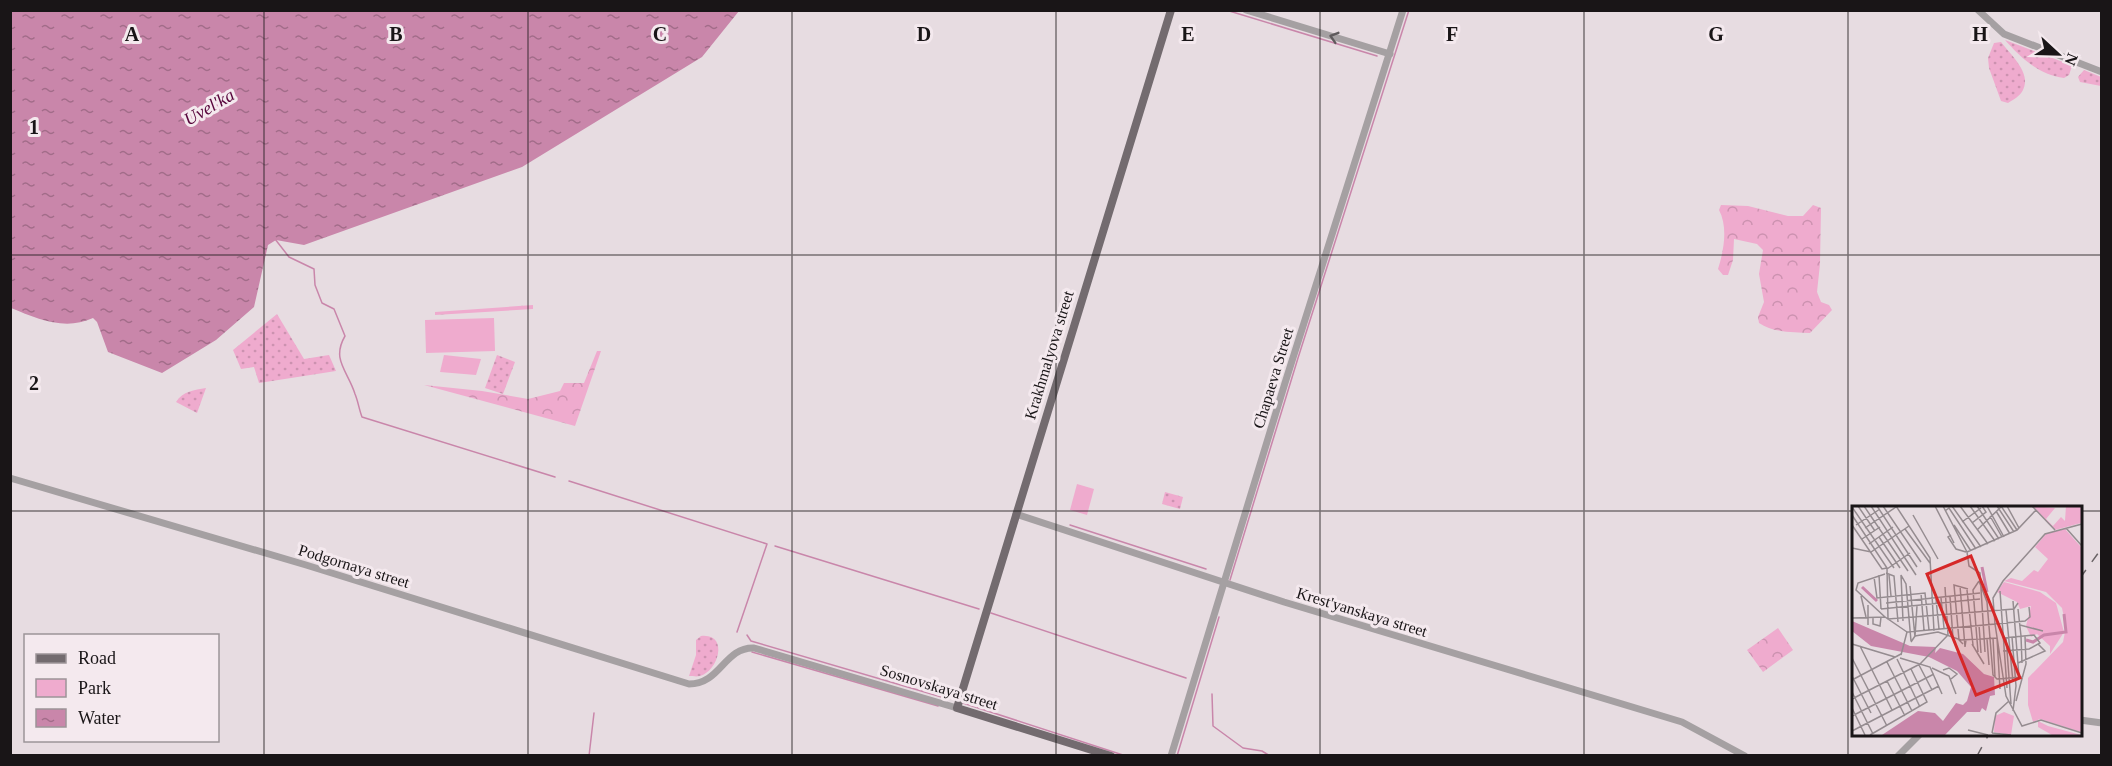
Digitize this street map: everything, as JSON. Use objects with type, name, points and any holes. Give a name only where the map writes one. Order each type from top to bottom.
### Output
[{"type":"main road","name":"Krakhmalyova street","points":[[957,708],[1171,10]]},
{"type":"main road","name":"Sosnovskaya street","points":[[957,708],[1111,756]]},
{"type":"street","points":[[1245,10],[1390,54]]},
{"type":"street","name":"Chapaeva Street","points":[[1172,756],[1285,383],[1403,10]]},
{"type":"street","points":[[1978,10],[2004,34],[2102,72]]},
{"type":"street","name":"Podgornaya street","points":[[10,478],[306,565],[689,684],[701,683],[711,678],[736,653],[748,648],[758,649]]},
{"type":"street","name":"Krest'yanskaya street","points":[[1016,514],[1224,583],[1682,722],[1745,756]]},
{"type":"street","name":"Sosnovskaya street","points":[[758,649],[957,708]]},
{"type":"street","points":[[2082,720],[2102,723]]},
{"type":"street","points":[[1898,756],[1919,736]]},
{"type":"green space","points":[[2005,40],[2071,65],[2069,75],[2064,78],[2046,73],[2024,59]]},
{"type":"green space","points":[[2001,42],[2019,64],[2025,77],[2022,92],[2008,103],[2001,101],[1989,68],[1988,58],[1994,43]]},
{"type":"green space","points":[[2084,70],[2101,77],[2101,86],[2080,82],[2078,77]]},
{"type":"green space","points":[[1721,205],[1748,206],[1788,216],[1803,216],[1813,205],[1821,208],[1817,292],[1821,302],[1829,305],[1832,310],[1810,333],[1777,330],[1759,323],[1758,317],[1764,302],[1759,274],[1763,250],[1757,244],[1734,239],[1733,260],[1728,275],[1723,275],[1718,269],[1724,239],[1719,210]]},
{"type":"green space","points":[[533,305],[533,309],[435,315],[435,312]]},
{"type":"green space","points":[[277,314],[304,359],[329,355],[336,371],[259,383],[254,367],[241,369],[233,350]]},
{"type":"green space","points":[[494,318],[495,351],[426,353],[425,320]]},
{"type":"green space","points":[[597,351],[601,351],[575,426],[424,385],[528,399],[560,391],[564,383],[584,383]]},
{"type":"green space","points":[[444,355],[481,359],[476,375],[440,372]]},
{"type":"green space","points":[[497,355],[515,362],[503,394],[485,388]]},
{"type":"green space","points":[[206,388],[197,413],[176,402],[185,393]]},
{"type":"green space","points":[[1077,484],[1094,489],[1087,515],[1070,510]]},
{"type":"green space","points":[[1165,492],[1183,497],[1180,509],[1162,504]]},
{"type":"green space","points":[[1778,628],[1793,650],[1763,672],[1747,650]]},
{"type":"green space","points":[[701,636],[715,640],[718,646],[716,660],[707,673],[689,676],[696,655],[696,640]]},
{"type":"water","name":"Uvel'ka","points":[[10,11],[739,11],[702,57],[522,167],[304,245],[276,240],[268,245],[254,307],[216,340],[162,373],[108,352],[97,322],[93,318],[83,322],[52,322],[11,308]]},
{"type":"waterway","points":[[1226,10],[1377,56]]},
{"type":"waterway","points":[[1230,580],[1409,10]]},
{"type":"waterway","points":[[275,239],[289,257],[314,269],[315,285],[322,303],[334,309],[345,336],[341,344],[340,359],[362,417],[555,477]]},
{"type":"waterway","points":[[569,481],[767,544],[737,632]]},
{"type":"waterway","points":[[1070,525],[1206,569]]},
{"type":"waterway","points":[[775,546],[979,609]]},
{"type":"waterway","points":[[991,613],[1186,678]]},
{"type":"waterway","points":[[1177,756],[1219,617]]},
{"type":"waterway","points":[[747,635],[751,641],[945,698]]},
{"type":"waterway","points":[[752,652],[938,706]]},
{"type":"waterway","points":[[1212,694],[1213,726],[1243,748],[1262,751],[1270,756]]},
{"type":"waterway","points":[[963,703],[1126,756]]},
{"type":"waterway","points":[[589,756],[594,713]]},
{"type":"railway","points":[[2082,575],[2102,548]]},
{"type":"railway","points":[[1977,756],[1988,736]]}]
